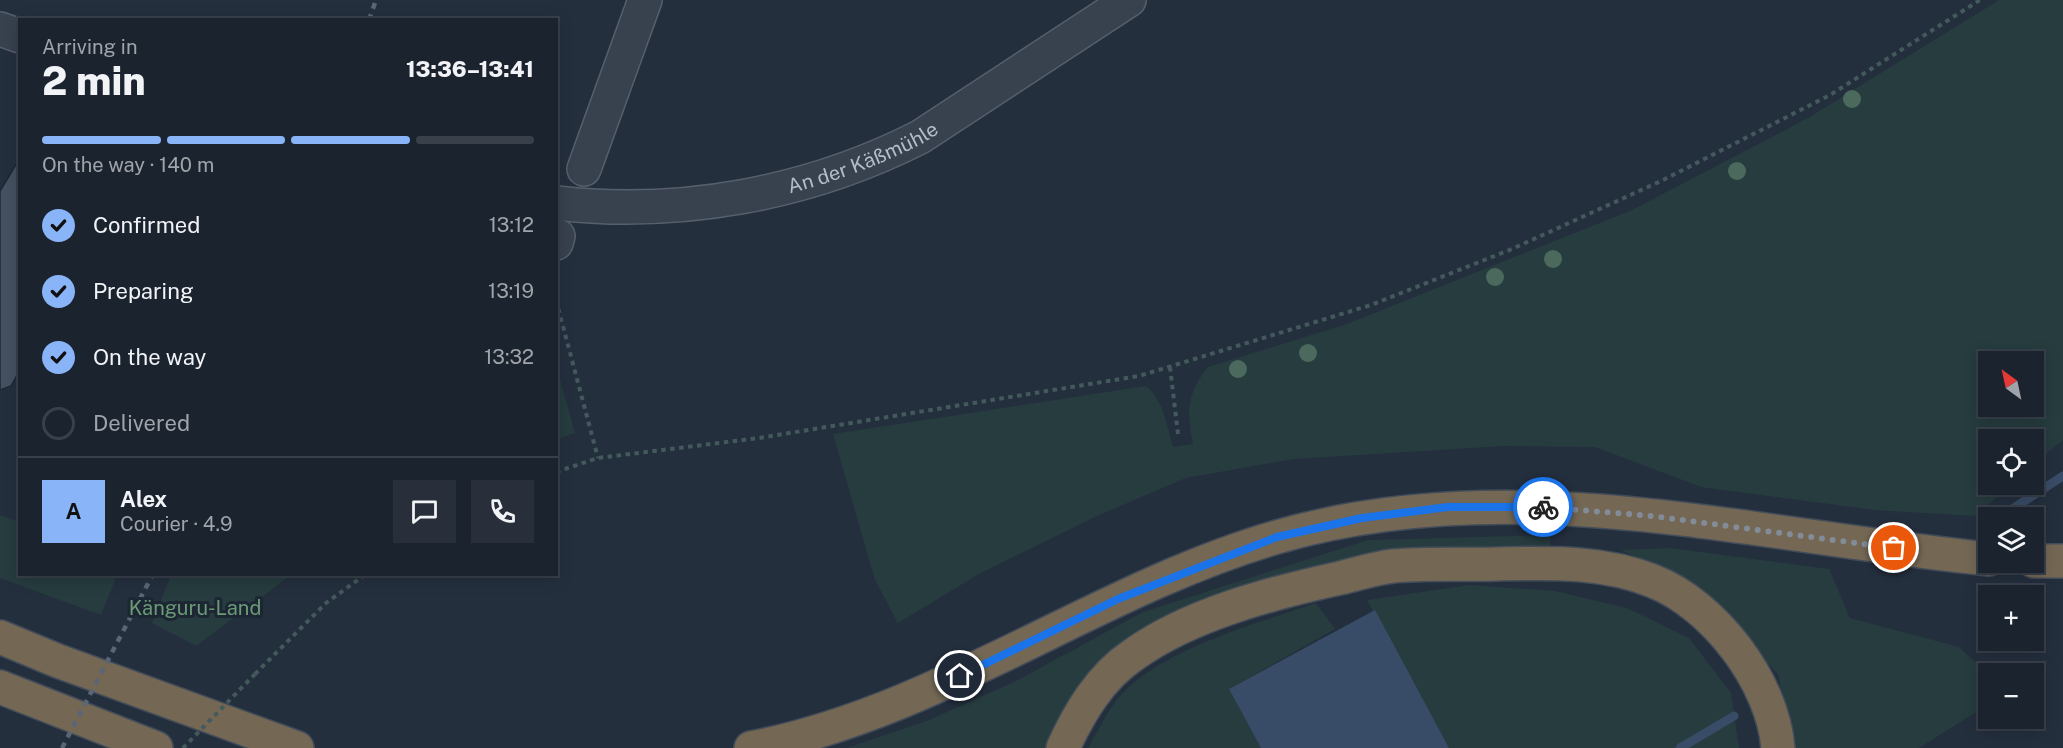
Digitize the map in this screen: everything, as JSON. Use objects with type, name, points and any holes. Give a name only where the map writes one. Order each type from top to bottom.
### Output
[{"type":"highway","points":[[751,748],[782,742],[882,709],[980,668],[1118,599],[1193,567],[1277,537],[1362,518],[1448,507],[1548,507],[1652,516],[1978,558]]},
{"type":"highway","points":[[2044,561],[2063,561]]},
{"type":"highway","points":[[1064,748],[1075,721],[1100,685],[1131,656],[1168,633],[1284,590],[1392,567],[1543,563],[1594,564],[1654,581],[1692,603],[1737,647],[1762,690],[1778,748]]},
{"type":"highway","points":[[0,637],[58,661],[286,744],[322,748]]},
{"type":"highway","points":[[0,687],[156,748]]},
{"type":"highway","points":[[52,709],[100,748]]},
{"type":"street","points":[[584,169],[645,0]]},
{"type":"street","name":"An der Käßmühle","points":[[558,203],[596,207],[702,203],[768,191],[827,175],[886,154],[920,137],[1129,0]]},
{"type":"street","points":[[0,29],[18,35]]},
{"type":"path","points":[[558,471],[598,458],[759,438],[1139,376],[1371,304],[1512,249],[1661,181],[1830,95],[1980,0]]},
{"type":"path","points":[[558,308],[598,458]]},
{"type":"path","points":[[1170,367],[1178,434]]},
{"type":"path","points":[[183,748],[326,603],[363,576]]},
{"type":"green space","points":[[1999,0],[2063,0],[2063,440],[2044,456],[2044,429],[1978,429],[1978,495],[2000,495],[1986,507],[1978,507],[1976,516],[1875,510],[1701,487],[1595,447],[1504,446],[1294,459],[1186,478],[1097,516],[979,574],[898,623],[875,580],[833,434],[1146,386],[1161,406],[1173,447],[1193,444],[1189,422],[1190,403],[1201,376],[1208,367],[1347,324],[1632,210],[1808,118]]},
{"type":"green space","points":[[558,372],[575,433],[558,439]]},
{"type":"green space","points":[[0,515],[18,522],[18,576],[117,576],[101,615],[0,578]]},
{"type":"green space","points":[[1551,535],[1549,551],[1154,629],[1047,748],[847,748],[929,720],[1016,681],[1143,612],[1368,540]]},
{"type":"green space","points":[[1669,548],[1829,569],[1850,618],[1959,647],[1978,665],[1978,711],[1919,748],[1795,748],[1778,674],[1690,581],[1621,550]]},
{"type":"green space","name":"Känguru-Land","points":[[170,576],[290,576],[196,646],[152,623]]},
{"type":"green space","points":[[1470,585],[1555,591],[1627,608],[1689,638],[1731,693],[1739,748],[1449,748],[1367,600]]},
{"type":"green space","points":[[1316,603],[1335,629],[1229,689],[1261,748],[1088,748],[1116,701],[1133,683],[1155,667],[1208,641]]},
{"type":"water","points":[[1375,610],[1449,748],[1261,748],[1229,689]]},
{"type":"building","points":[[18,163],[18,374],[11,386],[0,390],[0,191]]},
{"type":"waterway","points":[[2015,507],[2063,476]]},
{"type":"waterway","points":[[1680,748],[1734,716]]},
{"type":"railway","points":[[370,18],[376,0]]},
{"type":"railway","points":[[62,748],[152,576]]},
{"type":"way so far","points":[[1543,507],[1652,516],[1894,548]]},
{"type":"route","points":[[960,676],[1118,599],[1193,567],[1277,537],[1362,518],[1448,507],[1543,507]]}]
